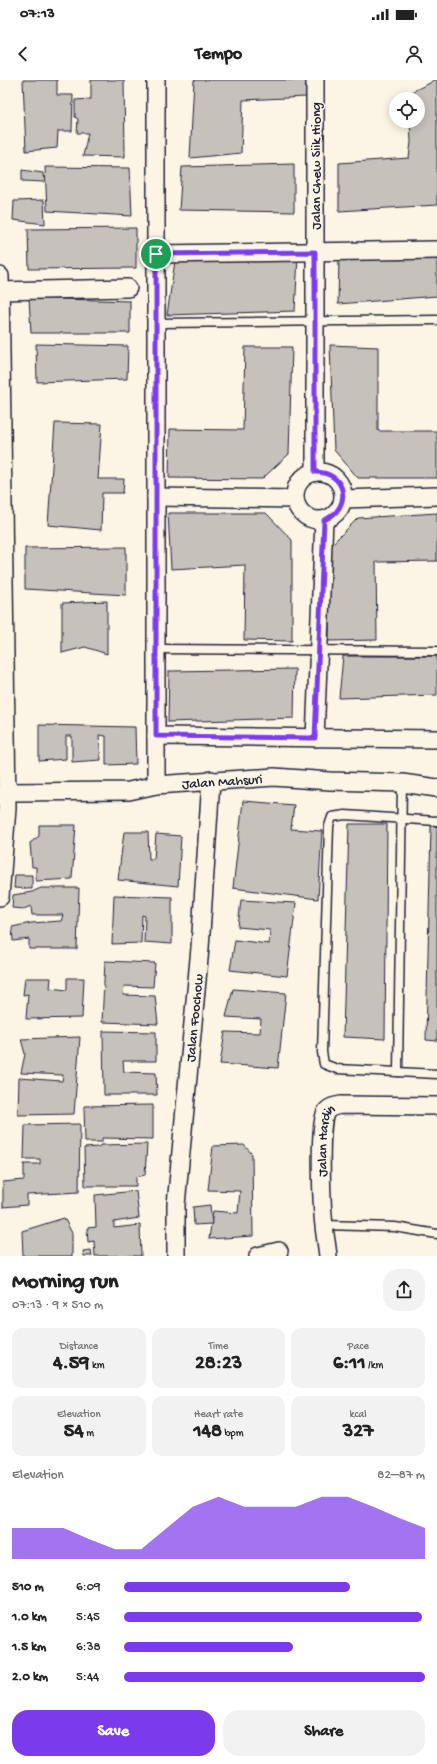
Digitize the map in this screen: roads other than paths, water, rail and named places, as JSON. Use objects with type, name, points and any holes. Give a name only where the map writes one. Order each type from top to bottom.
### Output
[{"type":"street","points":[[156,80],[156,785]]},
{"type":"street","name":"Jalan Chew Siik Hiong","points":[[315,80],[315,472]]},
{"type":"street","points":[[156,254],[437,250]]},
{"type":"street","points":[[0,276],[2,661],[5,802],[0,897]]},
{"type":"street","points":[[0,291],[128,288]]},
{"type":"street","points":[[315,472],[329,474],[335,478],[340,484],[343,499],[337,512],[324,520],[316,520],[308,518],[301,513],[294,498],[298,484],[302,478],[315,472]]},
{"type":"street","points":[[343,499],[437,496]]},
{"type":"street","points":[[156,497],[294,498]]},
{"type":"street","points":[[315,738],[324,520]]},
{"type":"street","points":[[156,736],[437,738]]},
{"type":"street","name":"Jalan Mahsuri","points":[[5,802],[129,791],[156,785],[211,780],[274,777],[330,781],[402,783],[437,788]]},
{"type":"street","name":"Jalan Foochow","points":[[176,1256],[176,1205],[200,948],[211,780]]},
{"type":"street","name":"Jalan Hardin","points":[[328,1256],[324,1225],[322,1131],[325,1113],[331,1107],[342,1105],[437,1106]]},
{"type":"street","points":[[258,1256],[280,1251]]},
{"type":"lane","points":[[156,323],[437,320]]},
{"type":"lane","points":[[156,649],[437,652]]},
{"type":"lane","points":[[398,1072],[402,783]]},
{"type":"lane","points":[[437,821],[345,815],[332,817],[329,826],[322,1052],[324,1064],[337,1069],[437,1074]]},
{"type":"lane","points":[[324,1225],[395,1227],[437,1234]]}]
